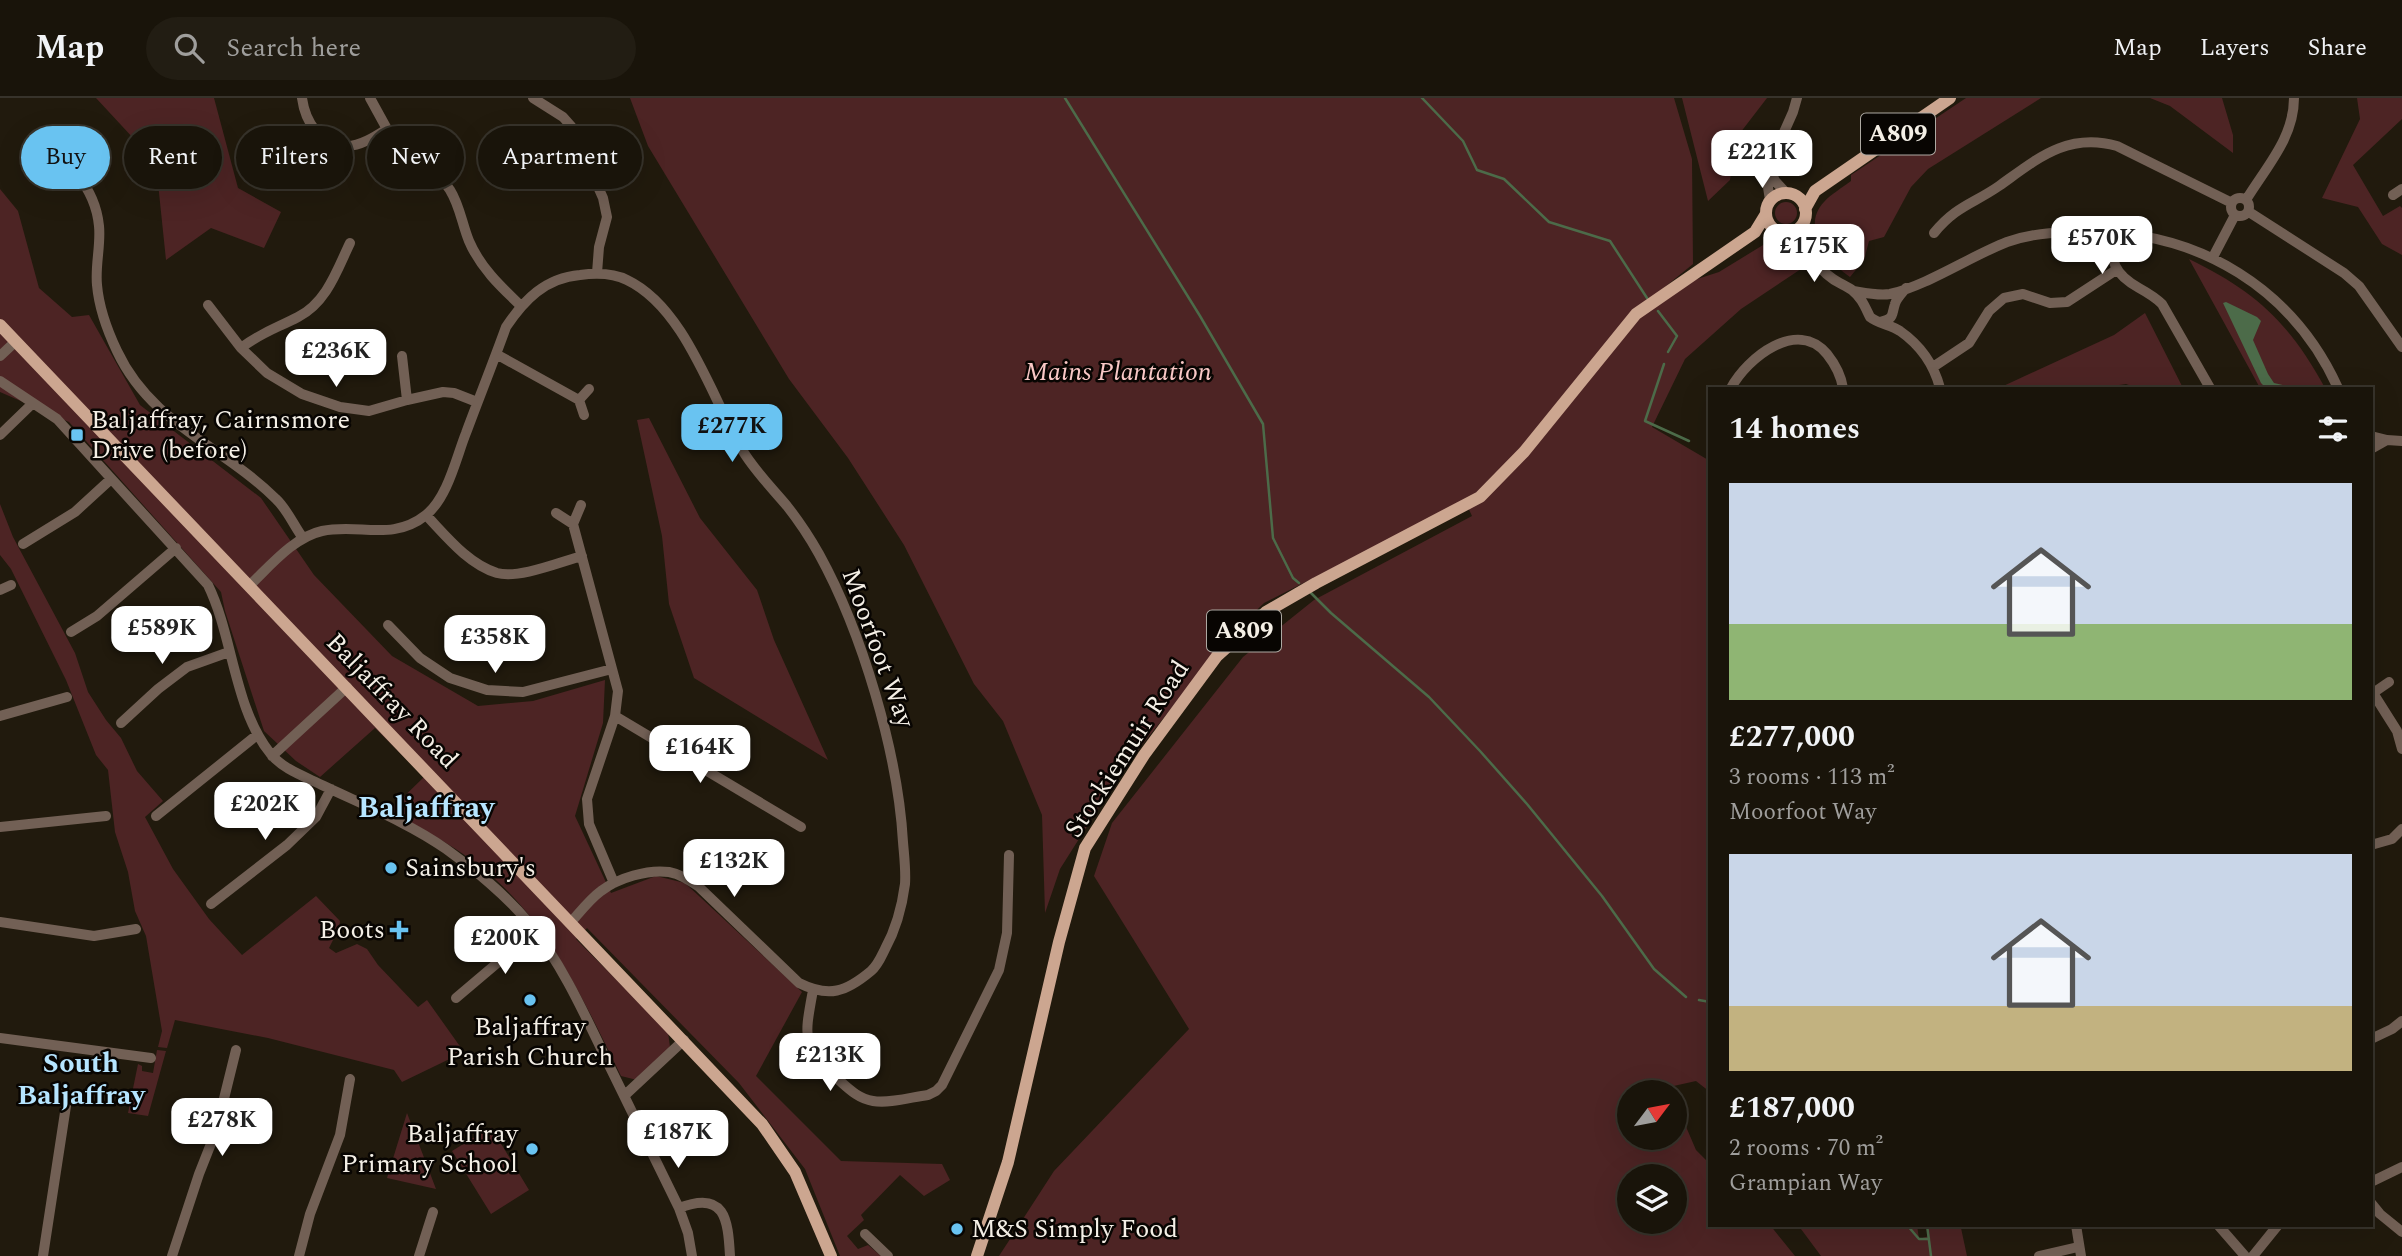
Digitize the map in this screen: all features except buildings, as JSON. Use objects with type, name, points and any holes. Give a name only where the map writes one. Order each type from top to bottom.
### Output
[{"type":"main road","name":"A809","points":[[1805,209],[1815,191],[1950,98]]},
{"type":"main road","name":"A809","points":[[1789,193],[1815,191]]},
{"type":"main road","points":[[1789,193],[1801,200],[1805,209],[1803,223],[1791,232],[1776,230],[1769,223],[1766,214],[1770,200],[1775,195],[1789,193]]},
{"type":"main road","name":"Stockiemuir Road","points":[[977,1256],[1008,1162],[1059,942],[1085,848],[1144,755],[1217,656],[1266,612],[1480,497],[1524,452],[1636,314],[1755,232],[1766,214]]},
{"type":"main road","name":"Stockiemuir Road","points":[[1755,232],[1776,230]]},
{"type":"main road","name":"Baljaffray Road","points":[[0,325],[745,1105],[778,1144],[804,1189],[831,1256]]},
{"type":"street","points":[[302,98],[303,111],[324,140],[347,146],[367,141]]},
{"type":"street","points":[[370,98],[385,126]]},
{"type":"street","points":[[533,98],[552,103],[571,126],[603,198],[607,217],[599,247],[597,273]]},
{"type":"street","points":[[1770,200],[1767,181],[1769,166],[1797,98]]},
{"type":"street","points":[[2294,98],[2293,119],[2287,136],[2248,206],[2242,217],[2231,211],[2232,203],[2239,198],[2248,206],[2344,273],[2359,286],[2402,347]]},
{"type":"street","points":[[1934,233],[1951,214],[2000,185],[2031,161],[2078,142],[2117,146],[2232,203]]},
{"type":"street","points":[[1769,166],[1775,181],[1789,193]]},
{"type":"street","points":[[88,189],[94,200],[100,227],[97,282],[100,307],[118,353],[142,390],[168,418],[248,475],[278,500],[303,538]]},
{"type":"street","points":[[449,189],[478,258],[493,278],[520,305]]},
{"type":"street","points":[[2213,257],[2235,215]]},
{"type":"street","points":[[1803,223],[1803,239],[1822,270],[1853,291],[1867,306],[1870,317],[1899,331],[1919,348],[1933,367],[1940,387]]},
{"type":"street","points":[[1791,232],[1803,239]]},
{"type":"street","points":[[1880,322],[1888,302],[1906,288],[2009,242],[2061,232],[2141,234],[2183,245],[2213,257],[2261,288],[2292,317],[2322,357],[2337,387]]},
{"type":"street","points":[[2110,232],[2112,261],[2116,270],[2121,277],[2162,304],[2209,387]]},
{"type":"street","points":[[241,348],[258,334],[300,316],[323,296],[350,243]]},
{"type":"street","points":[[1933,367],[1969,343],[1989,311],[2004,298],[2023,294],[2050,303],[2067,302],[2116,270]]},
{"type":"street","name":"Moorfoot Way","points":[[426,515],[444,488],[506,327],[520,305],[534,292],[568,276],[597,273],[625,279],[649,294],[667,313],[686,342],[746,457],[789,508],[819,554],[844,607],[885,729],[901,809],[905,881],[895,931],[876,965],[850,986],[831,993],[813,990]]},
{"type":"street","points":[[1853,291],[1888,302]]},
{"type":"street","points":[[1867,306],[1870,299],[1888,302]]},
{"type":"street","points":[[1888,302],[1899,331]]},
{"type":"street","points":[[208,305],[241,348],[267,373],[302,394],[340,407],[369,411],[443,392],[454,393],[477,402]]},
{"type":"street","points":[[1732,387],[1744,370],[1766,350],[1784,341],[1799,340],[1809,341],[1822,349],[1836,367],[1843,387]]},
{"type":"street","points":[[0,356],[16,341]]},
{"type":"street","points":[[496,354],[579,400],[583,415]]},
{"type":"street","points":[[402,356],[407,400]]},
{"type":"street","points":[[0,381],[57,419],[208,585],[216,602],[229,652],[257,735],[272,756],[293,771],[443,847],[505,897],[535,931],[569,983],[679,1208],[688,1233],[692,1256]]},
{"type":"street","points":[[579,400],[589,390]]},
{"type":"street","points":[[0,435],[33,403]]},
{"type":"street","points":[[2373,436],[2402,441]]},
{"type":"street","points":[[2373,448],[2387,440]]},
{"type":"street","points":[[23,544],[75,512],[111,479]]},
{"type":"street","points":[[582,505],[573,524],[618,691],[615,716],[587,799],[587,816],[614,883]]},
{"type":"street","points":[[555,513],[573,524]]},
{"type":"street","points":[[250,585],[303,538],[322,531],[343,529],[384,532],[402,528],[426,515],[473,561],[499,573],[526,572],[582,556]]},
{"type":"street","points":[[71,632],[117,600],[176,548]]},
{"type":"street","points":[[0,590],[11,585]]},
{"type":"street","points":[[388,625],[420,658],[450,678],[487,690],[523,692],[612,668]]},
{"type":"street","points":[[121,723],[187,667],[229,652]]},
{"type":"street","points":[[2373,692],[2389,682]]},
{"type":"street","points":[[272,756],[347,687]]},
{"type":"street","points":[[2373,695],[2397,731],[2402,749]]},
{"type":"street","points":[[0,716],[67,697]]},
{"type":"street","points":[[615,716],[801,827]]},
{"type":"street","points":[[156,816],[257,735]]},
{"type":"street","points":[[211,904],[287,845],[316,817],[331,789]]},
{"type":"street","points":[[0,827],[106,816]]},
{"type":"street","points":[[2373,844],[2401,833]]},
{"type":"street","points":[[571,922],[600,891],[614,883],[656,871],[685,877],[698,886],[799,983],[813,990],[806,1026],[815,1059],[857,1096],[875,1102],[928,1095],[942,1085],[999,970],[1007,933],[1009,855]]},
{"type":"street","points":[[0,922],[94,936],[136,929]]},
{"type":"street","points":[[456,998],[535,931]]},
{"type":"street","points":[[2373,1038],[2402,1021]]},
{"type":"street","points":[[0,1038],[151,1058]]},
{"type":"street","points":[[624,1096],[684,1040]]},
{"type":"street","points":[[172,1256],[216,1132],[236,1050]]},
{"type":"street","points":[[299,1256],[310,1214],[340,1135],[350,1079]]},
{"type":"street","points":[[43,1256],[66,1106]]},
{"type":"street","points":[[2373,1181],[2402,1167]]},
{"type":"street","points":[[679,1208],[702,1201],[712,1204],[724,1215],[729,1225],[730,1256]]},
{"type":"street","points":[[2373,1205],[2402,1232]]},
{"type":"street","points":[[419,1256],[433,1212]]},
{"type":"street","points":[[2039,1256],[2079,1251],[2076,1227]]},
{"type":"street","points":[[2220,1227],[2245,1256]]},
{"type":"street","points":[[2253,1256],[2276,1227]]},
{"type":"street","points":[[865,1234],[888,1256]]},
{"type":"green space","points":[[96,98],[214,98],[221,126],[124,126],[124,128]]},
{"type":"green space","name":"Mains Plantation","points":[[630,98],[1674,98],[1692,159],[1693,264],[1660,291],[1719,272],[1768,242],[1791,248],[1801,269],[1741,309],[1685,359],[1652,427],[1708,460],[1708,1090],[1696,1081],[1687,1083],[1687,1080],[1617,1080],[1617,1150],[1687,1150],[1687,1129],[1696,1150],[1708,1162],[1708,1227],[1772,1227],[1795,1256],[999,1256],[1054,1171],[1189,1029],[1094,876],[1112,823],[1243,657],[1314,600],[1472,516],[1465,501],[1264,603],[1228,638],[1125,766],[1060,869],[1045,913],[1042,815],[1003,721],[974,684],[904,545],[848,458],[789,379],[648,146]]},
{"type":"green space","points":[[1682,98],[1767,98],[1737,137],[1730,180],[1708,201]]},
{"type":"green space","points":[[1966,98],[2041,98],[1928,169],[1911,187],[1884,237],[1869,241],[1864,260],[1850,277],[1833,262],[1820,243],[1816,233],[1817,212],[1827,199],[1851,181],[1851,175]]},
{"type":"green space","points":[[2150,98],[2222,98],[2233,135],[2233,153],[2170,106]]},
{"type":"green space","points":[[2357,98],[2402,98],[2402,119],[2353,165],[2383,216],[2400,206],[2402,208],[2402,255],[2382,244],[2358,207],[2322,198],[2360,119]]},
{"type":"green space","points":[[222,128],[236,189],[281,212],[264,248],[211,228],[166,260],[159,189],[222,189]]},
{"type":"green space","points":[[0,189],[18,211],[39,288],[72,317],[89,315],[140,405],[261,498],[314,575],[392,656],[478,706],[533,701],[605,680],[603,723],[575,816],[611,893],[656,876],[685,883],[802,992],[756,1076],[841,1161],[942,1164],[950,1180],[924,1196],[900,1175],[861,1215],[864,1220],[847,1236],[858,1249],[868,1245],[881,1256],[840,1256],[805,1169],[739,1083],[587,928],[576,939],[668,1032],[670,1047],[637,1080],[621,1076],[561,961],[524,909],[502,885],[477,864],[445,842],[389,811],[424,777],[375,728],[320,777],[296,761],[264,731],[221,592],[69,422],[0,392]]},
{"type":"green space","points":[[1782,202],[1790,202],[1797,209],[1797,217],[1790,224],[1782,224],[1775,217],[1775,209]]},
{"type":"green space","points":[[2189,259],[2233,284],[2269,311],[2298,345],[2324,387],[2259,387]]},
{"type":"green space","points":[[2145,313],[2182,387],[2134,387],[2126,384],[2106,387],[2001,387],[2114,335]]},
{"type":"green space","points":[[649,418],[700,518],[757,590],[774,640],[828,760],[694,678],[669,604],[662,536],[637,420]]},
{"type":"green space","points":[[0,504],[13,537],[75,653],[88,692],[121,738],[137,771],[163,801],[145,817],[173,869],[209,919],[242,955],[316,896],[340,921],[329,948],[336,953],[357,944],[367,949],[378,965],[418,1007],[427,1000],[464,1052],[402,1082],[394,1070],[268,1038],[175,1020],[167,1048],[158,1047],[162,1031],[146,936],[135,911],[128,872],[115,832],[108,770],[96,755],[66,680],[11,569],[0,555]]},
{"type":"green space","points":[[157,1050],[166,1051],[148,1116],[128,1113],[138,1064],[142,1066],[142,1071],[153,1073]]},
{"type":"green space","points":[[407,1113],[436,1189],[387,1178]]},
{"type":"green space","points":[[491,1127],[529,1190],[491,1214],[452,1151]]},
{"type":"green space","points":[[1799,1227],[1917,1227],[1919,1239],[1929,1236],[1928,1227],[1963,1227],[1967,1256],[1821,1256]]},
{"type":"shaded area","points":[[2226,302],[2261,321],[2253,340],[2268,374],[2274,383],[2292,387],[2265,387],[2261,383],[2223,303]]},
{"type":"waterway","points":[[1065,98],[1200,316],[1263,424],[1273,538],[1293,578],[1299,583]]},
{"type":"waterway","points":[[1422,98],[1463,141],[1477,170],[1504,179],[1549,222],[1610,241],[1647,298]]},
{"type":"waterway","points":[[1658,311],[1677,336],[1668,352]]},
{"type":"waterway","points":[[1664,364],[1645,421],[1689,441]]},
{"type":"waterway","points":[[1311,593],[1429,697],[1480,751],[1602,896],[1654,969],[1686,997]]},
{"type":"waterway","points":[[1699,1000],[1708,1002]]},
{"type":"waterway","points":[[1909,1227],[1919,1239],[1929,1239]]},
{"type":"waterway","points":[[1927,1227],[1931,1256]]},
{"type":"place","name":"Baljaffray, Cairnsmore Drive (before)","points":[[77,435]]},
{"type":"place","name":"Sainsbury's","points":[[391,868]]},
{"type":"place","name":"Boots","points":[[399,930]]},
{"type":"place","name":"Baljaffray Parish Church","points":[[530,1000]]},
{"type":"place","name":"Baljaffray Primary School","points":[[532,1149]]},
{"type":"place","name":"M&S Simply Food","points":[[957,1229]]},
{"type":"district","name":"Baljaffray","points":[[426,808]]},
{"type":"district","name":"South Baljaffray","points":[[81,1079]]}]
